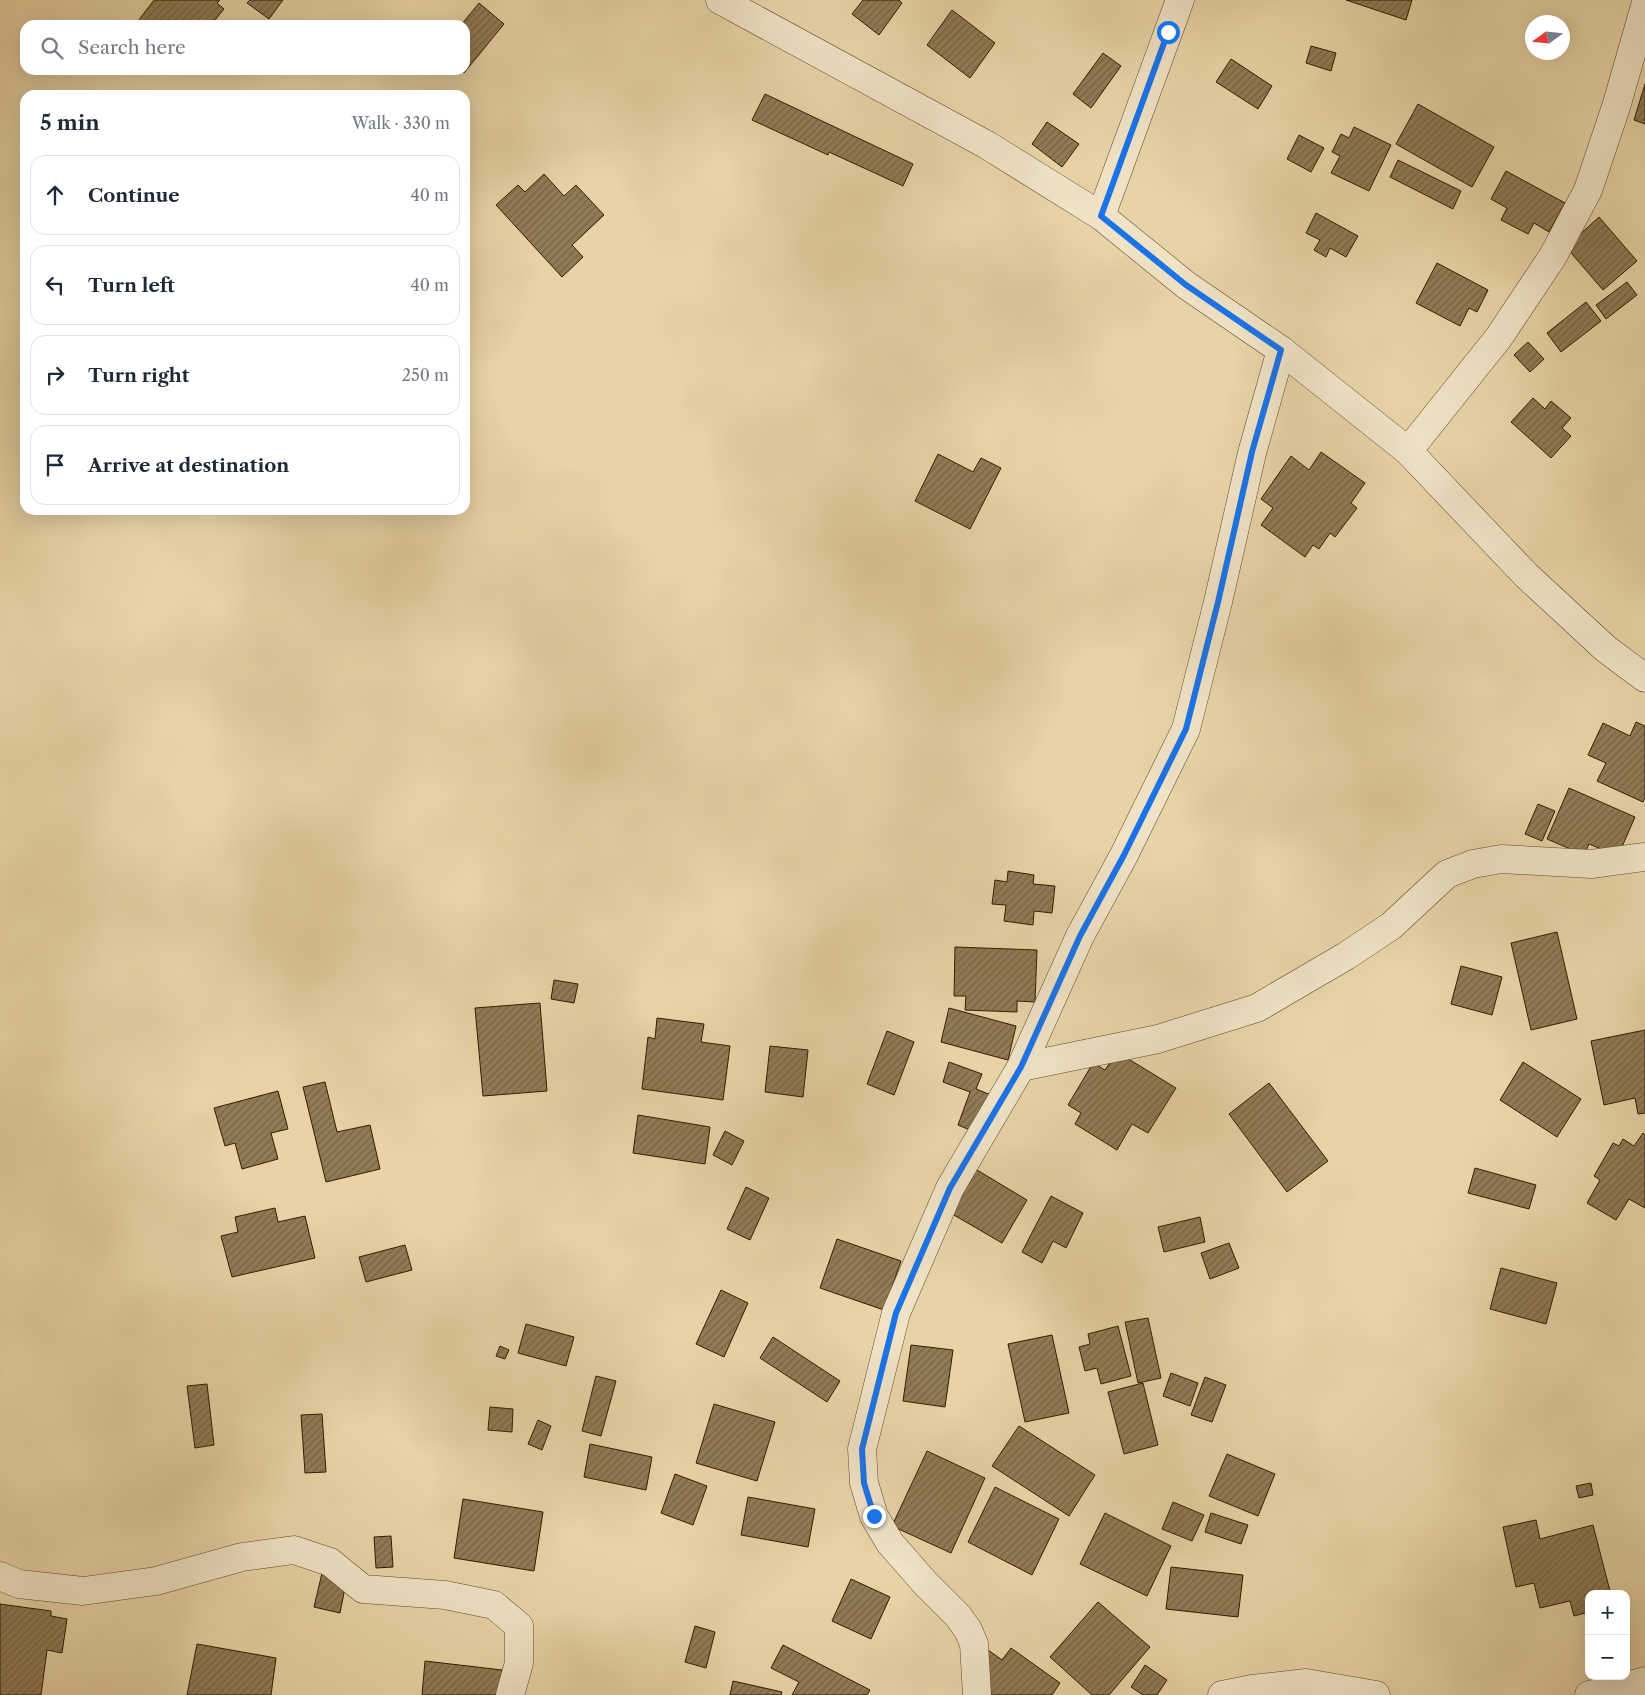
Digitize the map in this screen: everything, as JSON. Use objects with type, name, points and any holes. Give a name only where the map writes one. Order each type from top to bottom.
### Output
[{"type":"street","points":[[720,0],[987,145],[1101,216],[1186,285],[1281,350],[1408,451],[1527,576],[1606,649],[1645,678]]},
{"type":"street","points":[[1101,216],[1180,0]]},
{"type":"street","points":[[1408,451],[1499,337],[1554,256],[1588,190],[1616,106],[1645,6]]},
{"type":"street","points":[[977,1695],[974,1644],[968,1630],[958,1616],[926,1584],[890,1543],[874,1516],[864,1483],[862,1449],[896,1313],[950,1188],[1021,1067],[1080,936],[1124,855],[1186,729],[1218,602],[1252,452],[1281,350]]},
{"type":"street","points":[[1021,1067],[1158,1039],[1257,1008],[1346,956],[1391,926],[1447,874],[1473,864],[1501,859],[1591,864],[1645,857]]},
{"type":"street","points":[[0,1576],[19,1584],[83,1591],[156,1581],[242,1557],[294,1550],[330,1562],[363,1589],[445,1595],[494,1605],[519,1626],[518,1663],[510,1695]]},
{"type":"street","points":[[1589,1695],[1645,1681]]},
{"type":"street","points":[[1222,1695],[1252,1689],[1306,1683],[1376,1695]]},
{"type":"building","points":[[154,0],[220,0],[217,3],[224,9],[215,20],[139,20]]},
{"type":"building","points":[[250,0],[283,0],[269,19],[247,3]]},
{"type":"building","points":[[863,0],[899,0],[902,3],[879,35],[852,14]]},
{"type":"building","points":[[1346,0],[1412,0],[1406,20]]},
{"type":"building","points":[[479,3],[504,24],[470,66],[470,20],[465,20]]},
{"type":"building","points":[[952,10],[995,43],[970,78],[927,45]]},
{"type":"building","points":[[1311,46],[1336,53],[1331,71],[1306,63]]},
{"type":"building","points":[[1103,53],[1121,66],[1091,108],[1073,94]]},
{"type":"building","points":[[1231,59],[1272,86],[1258,109],[1216,82]]},
{"type":"building","points":[[1645,84],[1645,124],[1634,120]]},
{"type":"building","points":[[765,94],[913,164],[903,186],[829,152],[828,155],[752,120]]},
{"type":"building","points":[[1418,104],[1494,147],[1472,187],[1396,144]]},
{"type":"building","points":[[1047,122],[1079,144],[1062,167],[1032,144]]},
{"type":"building","points":[[1354,127],[1391,145],[1369,191],[1331,173],[1340,156],[1332,152],[1341,134],[1349,138]]},
{"type":"building","points":[[1299,135],[1324,148],[1311,172],[1287,159]]},
{"type":"building","points":[[1398,160],[1461,191],[1453,209],[1390,177]]},
{"type":"building","points":[[1506,171],[1565,203],[1549,232],[1534,223],[1528,234],[1501,220],[1507,208],[1491,199]]},
{"type":"building","points":[[544,174],[564,196],[576,185],[604,215],[572,245],[583,257],[562,277],[496,205],[518,185],[525,192]]},
{"type":"building","points":[[1316,213],[1358,236],[1346,257],[1330,248],[1326,257],[1314,250],[1320,240],[1306,233]]},
{"type":"building","points":[[1599,217],[1637,261],[1603,290],[1566,247]]},
{"type":"building","points":[[1437,263],[1488,290],[1477,312],[1469,308],[1460,326],[1416,303]]},
{"type":"building","points":[[1627,282],[1637,295],[1606,319],[1596,305]]},
{"type":"building","points":[[1586,302],[1601,321],[1561,352],[1547,333]]},
{"type":"building","points":[[1528,342],[1544,359],[1530,372],[1514,355]]},
{"type":"building","points":[[1533,398],[1545,409],[1551,401],[1571,418],[1562,428],[1571,436],[1551,458],[1511,422]]},
{"type":"building","points":[[1321,452],[1365,483],[1351,503],[1357,508],[1335,537],[1330,533],[1319,549],[1313,545],[1305,557],[1261,525],[1273,508],[1261,499],[1291,456],[1309,470]]},
{"type":"building","points":[[938,454],[973,472],[981,458],[1001,468],[970,529],[915,501]]},
{"type":"building","points":[[1636,722],[1645,726],[1645,797],[1643,802],[1597,781],[1606,763],[1588,755],[1603,723],[1630,736]]},
{"type":"building","points":[[1569,788],[1635,817],[1618,856],[1589,844],[1584,855],[1547,839]]},
{"type":"building","points":[[1538,804],[1555,811],[1542,841],[1525,834]]},
{"type":"building","points":[[1008,871],[1034,875],[1033,884],[1055,886],[1052,913],[1034,911],[1033,925],[1004,921],[1006,905],[992,904],[995,880],[1007,882]]},
{"type":"building","points":[[1557,932],[1577,1019],[1531,1030],[1511,943]]},
{"type":"building","points":[[955,947],[1037,950],[1035,1002],[1017,1001],[1017,1012],[965,1010],[966,996],[954,996]]},
{"type":"building","points":[[1461,966],[1502,977],[1492,1015],[1451,1004]]},
{"type":"building","points":[[554,980],[578,984],[574,1003],[551,999]]},
{"type":"building","points":[[540,1003],[547,1091],[483,1096],[475,1008]]},
{"type":"building","points":[[949,1008],[1016,1026],[1008,1060],[941,1042]]},
{"type":"building","points":[[657,1018],[704,1024],[701,1042],[730,1046],[723,1100],[642,1089],[648,1037],[655,1039]]},
{"type":"building","points":[[1645,1030],[1645,1113],[1638,1114],[1635,1098],[1604,1105],[1591,1041]]},
{"type":"building","points":[[887,1031],[914,1042],[894,1095],[867,1084]]},
{"type":"building","points":[[770,1046],[808,1050],[803,1097],[765,1092]]},
{"type":"building","points":[[1117,1052],[1176,1088],[1148,1133],[1132,1124],[1117,1150],[1075,1124],[1081,1113],[1068,1105],[1093,1063],[1105,1070]]},
{"type":"building","points":[[949,1062],[982,1074],[976,1089],[991,1095],[977,1133],[958,1125],[970,1092],[943,1082]]},
{"type":"building","points":[[1523,1062],[1581,1099],[1557,1137],[1500,1100]]},
{"type":"building","points":[[325,1082],[337,1132],[370,1125],[380,1169],[326,1182],[303,1087]]},
{"type":"building","points":[[1269,1083],[1328,1161],[1287,1192],[1229,1114]]},
{"type":"building","points":[[278,1091],[288,1129],[271,1133],[278,1159],[242,1169],[235,1143],[225,1146],[214,1108]]},
{"type":"building","points":[[638,1115],[710,1127],[705,1164],[633,1153]]},
{"type":"building","points":[[725,1131],[744,1141],[732,1165],[713,1155]]},
{"type":"building","points":[[1643,1133],[1645,1135],[1645,1208],[1629,1199],[1616,1220],[1587,1203],[1600,1180],[1594,1176],[1613,1143],[1619,1146],[1623,1139],[1634,1146]]},
{"type":"building","points":[[972,1167],[1027,1200],[1002,1243],[947,1211]]},
{"type":"building","points":[[1475,1168],[1536,1185],[1529,1209],[1468,1193]]},
{"type":"building","points":[[746,1187],[769,1198],[750,1240],[727,1229]]},
{"type":"building","points":[[1051,1196],[1083,1213],[1066,1248],[1053,1241],[1042,1263],[1022,1252]]},
{"type":"building","points":[[275,1208],[278,1222],[305,1216],[315,1258],[232,1277],[221,1236],[238,1232],[235,1217]]},
{"type":"building","points":[[1200,1217],[1205,1242],[1164,1252],[1158,1227]]},
{"type":"building","points":[[837,1239],[901,1261],[884,1310],[820,1288]]},
{"type":"building","points":[[1229,1243],[1239,1268],[1210,1279],[1201,1253]]},
{"type":"building","points":[[405,1245],[412,1270],[366,1282],[359,1257]]},
{"type":"building","points":[[1501,1268],[1557,1283],[1546,1324],[1490,1309]]},
{"type":"building","points":[[721,1290],[748,1303],[724,1357],[696,1344]]},
{"type":"building","points":[[1148,1318],[1161,1378],[1138,1383],[1125,1322]]},
{"type":"building","points":[[526,1324],[574,1337],[566,1366],[518,1353]]},
{"type":"building","points":[[1118,1326],[1131,1376],[1101,1384],[1097,1368],[1085,1371],[1079,1347],[1090,1344],[1088,1334]]},
{"type":"building","points":[[1052,1335],[1069,1413],[1025,1422],[1008,1344]]},
{"type":"building","points":[[773,1337],[840,1381],[827,1402],[760,1358]]},
{"type":"building","points":[[911,1345],[953,1350],[945,1407],[903,1401]]},
{"type":"building","points":[[500,1346],[509,1350],[505,1359],[496,1356]]},
{"type":"building","points":[[1171,1373],[1198,1383],[1190,1406],[1163,1396]]},
{"type":"building","points":[[596,1376],[616,1381],[601,1436],[582,1431]]},
{"type":"building","points":[[1205,1377],[1226,1385],[1212,1422],[1191,1415]]},
{"type":"building","points":[[1143,1383],[1158,1445],[1124,1454],[1108,1392]]},
{"type":"building","points":[[207,1384],[214,1445],[195,1448],[187,1386]]},
{"type":"building","points":[[714,1404],[775,1422],[757,1481],[696,1463]]},
{"type":"building","points":[[490,1407],[513,1409],[512,1432],[488,1430]]},
{"type":"building","points":[[322,1414],[326,1472],[305,1473],[301,1415]]},
{"type":"building","points":[[538,1420],[551,1426],[542,1450],[528,1444]]},
{"type":"building","points":[[1019,1426],[1095,1475],[1069,1516],[992,1466]]},
{"type":"building","points":[[590,1444],[652,1457],[646,1490],[584,1477]]},
{"type":"building","points":[[927,1451],[985,1478],[951,1553],[892,1526]]},
{"type":"building","points":[[1227,1454],[1275,1474],[1258,1516],[1209,1496]]},
{"type":"building","points":[[675,1474],[707,1486],[693,1525],[661,1513]]},
{"type":"building","points":[[1591,1483],[1593,1495],[1579,1498],[1576,1486]]},
{"type":"building","points":[[995,1487],[1059,1519],[1032,1575],[968,1542]]},
{"type":"building","points":[[748,1497],[815,1509],[808,1547],[741,1535]]},
{"type":"building","points":[[463,1499],[543,1512],[534,1571],[454,1558]]},
{"type":"building","points":[[1173,1502],[1204,1515],[1192,1541],[1162,1529]]},
{"type":"building","points":[[1105,1513],[1171,1546],[1147,1596],[1080,1564]]},
{"type":"building","points":[[1211,1513],[1248,1525],[1241,1544],[1205,1532]]},
{"type":"building","points":[[1536,1520],[1540,1539],[1593,1525],[1610,1590],[1585,1590],[1585,1613],[1574,1616],[1570,1601],[1540,1608],[1534,1583],[1516,1587],[1503,1527]]},
{"type":"building","points":[[391,1536],[393,1567],[376,1568],[374,1537]]},
{"type":"building","points":[[1171,1567],[1243,1575],[1238,1617],[1166,1609]]},
{"type":"building","points":[[322,1573],[347,1578],[340,1613],[314,1607]]},
{"type":"building","points":[[851,1579],[890,1597],[871,1639],[832,1621]]},
{"type":"building","points":[[1098,1602],[1150,1647],[1109,1695],[1092,1695],[1050,1657]]},
{"type":"building","points":[[0,1604],[51,1611],[51,1616],[67,1619],[62,1653],[47,1650],[41,1695],[0,1695]]},
{"type":"building","points":[[695,1626],[715,1632],[706,1668],[685,1662]]},
{"type":"building","points":[[197,1644],[276,1658],[271,1695],[187,1695]]},
{"type":"building","points":[[783,1645],[870,1690],[867,1695],[792,1695],[799,1682],[771,1668]]},
{"type":"building","points":[[1011,1648],[1060,1683],[1052,1695],[978,1695],[988,1650],[1002,1660]]},
{"type":"building","points":[[425,1661],[502,1670],[499,1695],[422,1695]]},
{"type":"building","points":[[1145,1665],[1167,1680],[1157,1695],[1143,1695],[1131,1687]]},
{"type":"building","points":[[733,1681],[782,1692],[781,1695],[730,1695]]},
{"type":"route","points":[[874,1516],[864,1483],[862,1449],[896,1313],[950,1188],[1021,1067],[1080,936],[1124,855],[1186,729],[1218,602],[1252,452],[1281,350],[1186,285],[1101,216],[1168,32]]}]
